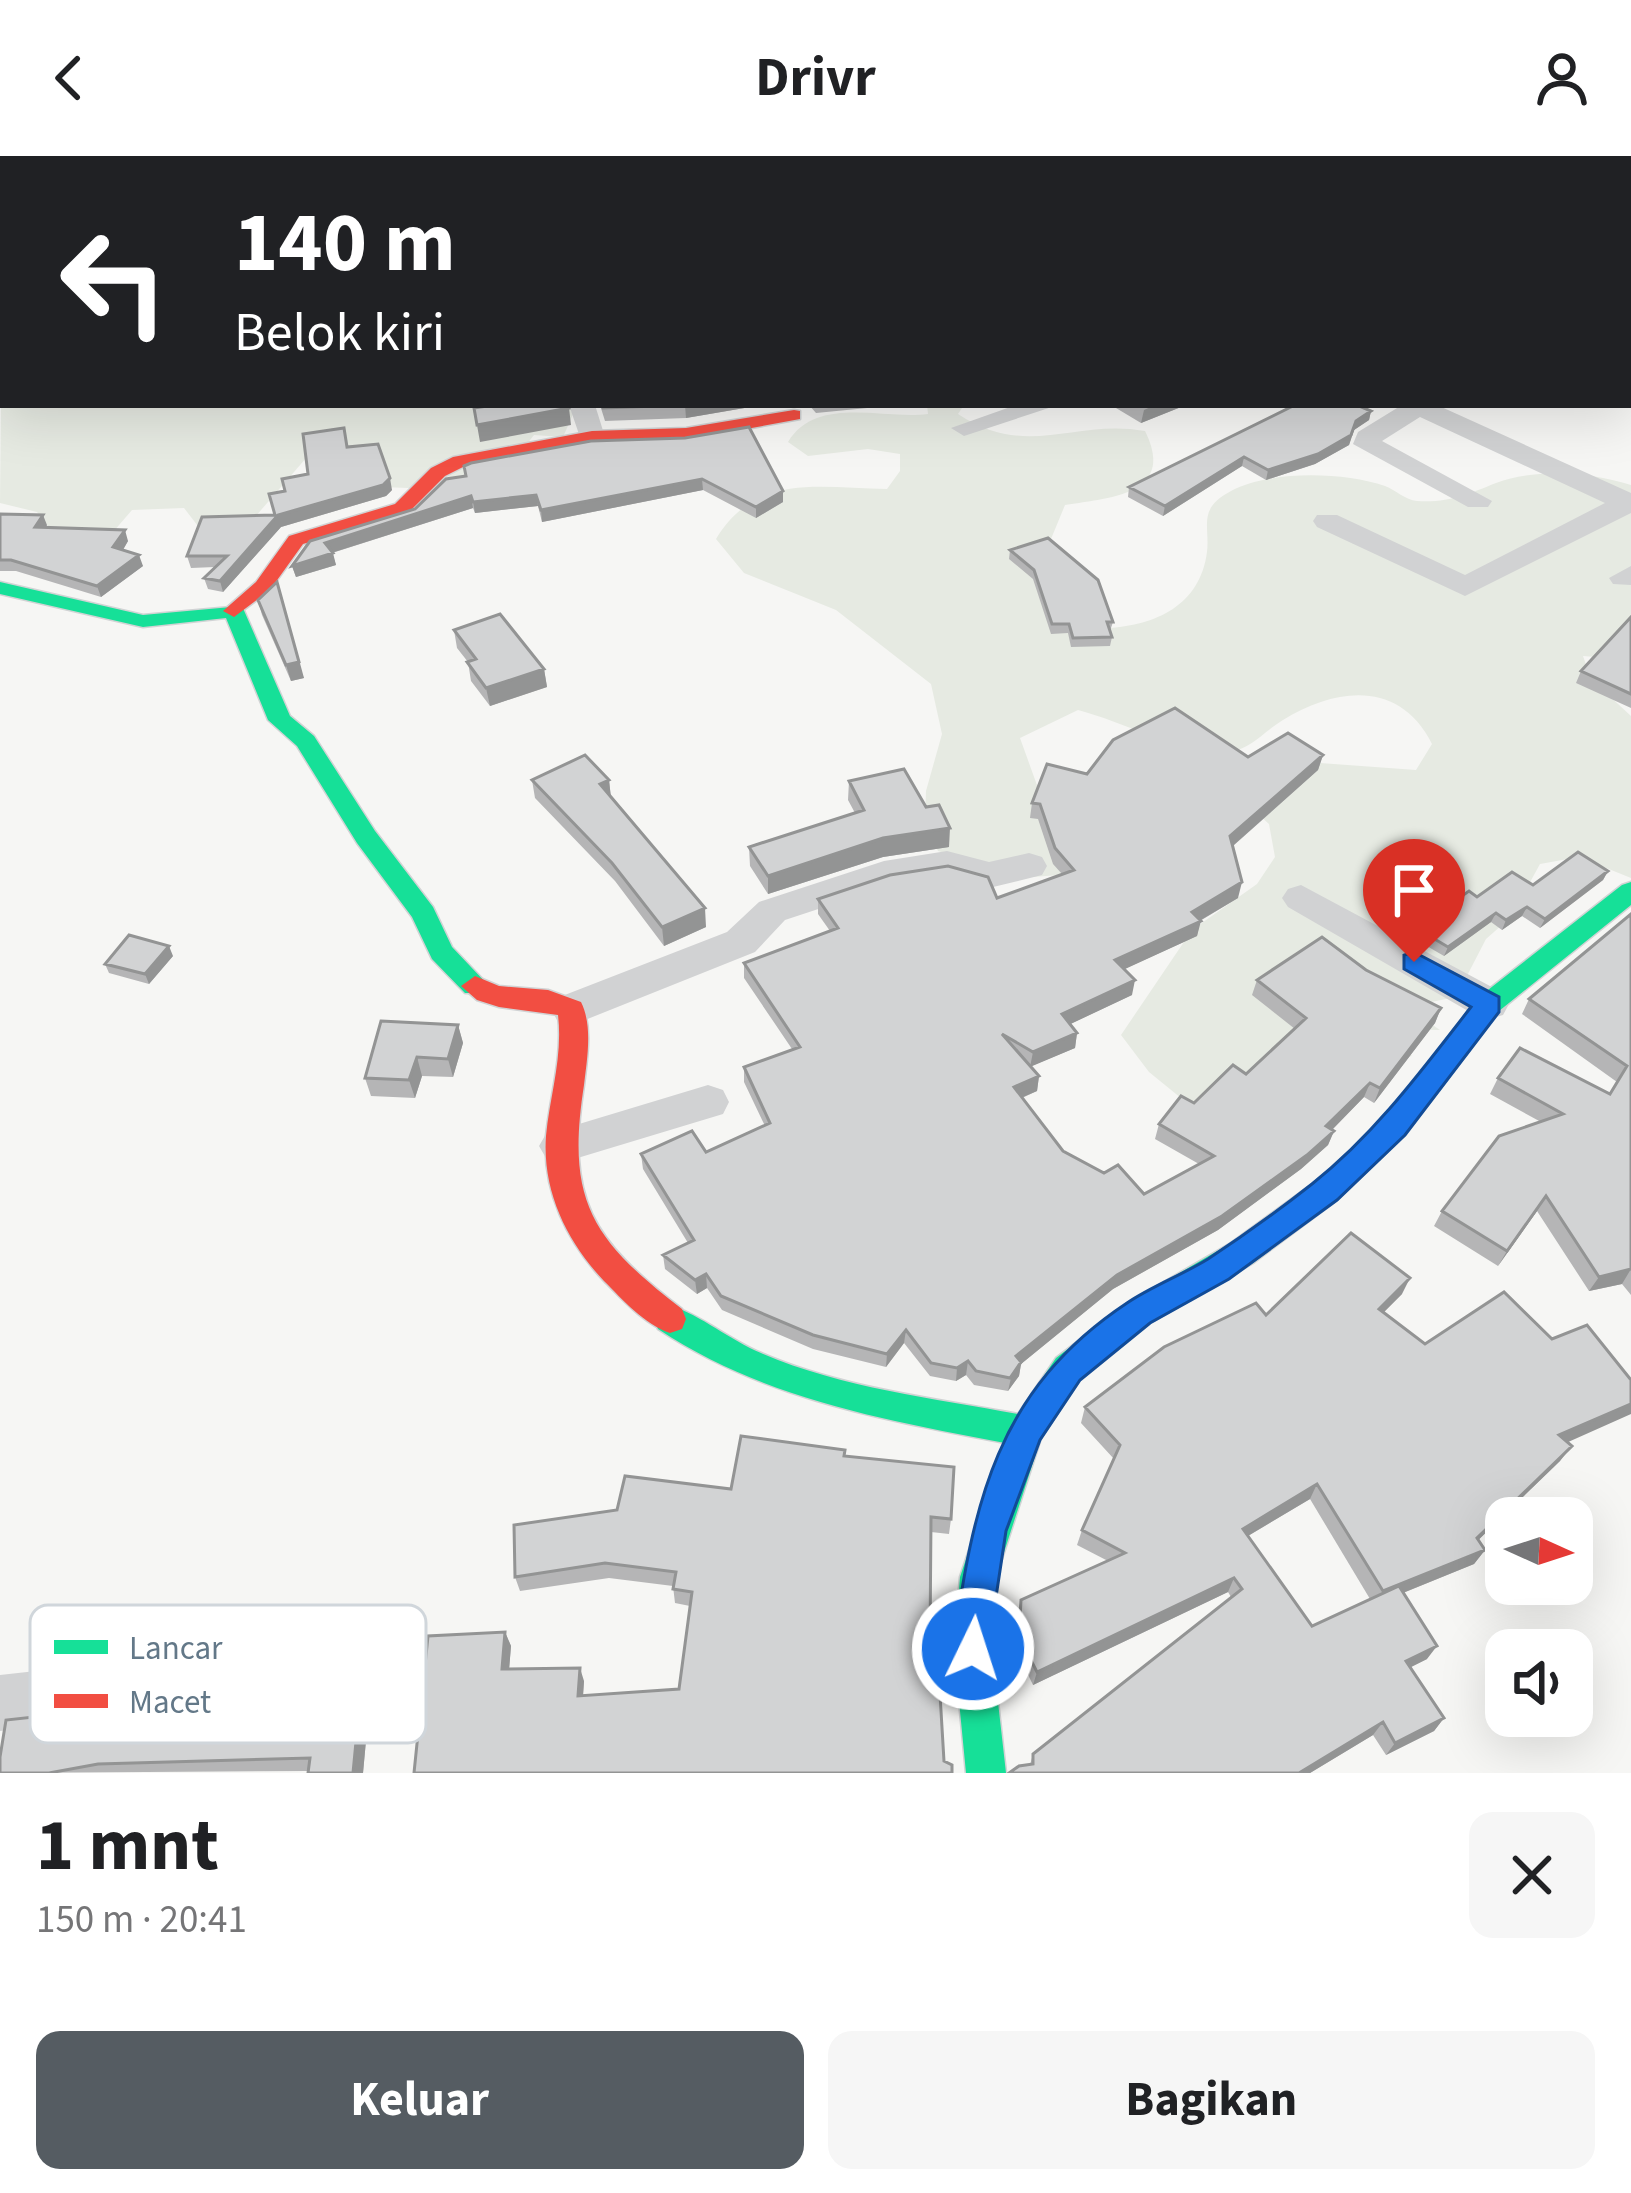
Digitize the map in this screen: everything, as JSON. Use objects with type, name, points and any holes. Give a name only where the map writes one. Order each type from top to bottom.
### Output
[{"type":"street","points":[[583,408],[592,436]]},
{"type":"street","points":[[964,428],[1034,408]]},
{"type":"street","points":[[1414,408],[1367,443],[1478,501]]},
{"type":"street","points":[[1421,408],[1629,503]]},
{"type":"street","points":[[0,588],[109,620],[191,622],[234,611],[263,586],[290,544],[303,536],[403,508],[438,472],[460,461],[592,436],[686,434],[794,415]]},
{"type":"street","points":[[1327,521],[1454,593],[1629,503]]},
{"type":"street","points":[[234,611],[280,720],[306,741],[366,837],[424,914],[441,952],[480,991],[509,1002],[556,999],[571,1009],[578,1035],[560,1146],[561,1177],[572,1217],[622,1283],[664,1321],[717,1352],[783,1378],[1026,1431]]},
{"type":"street","points":[[571,1009],[741,942],[772,911],[845,886],[940,865],[989,875],[1029,866]]},
{"type":"street","points":[[986,1773],[973,1649],[978,1577],[988,1531],[1026,1431],[1068,1369],[1095,1345],[1242,1253],[1326,1191],[1394,1127],[1489,1004],[1631,891]]},
{"type":"street","points":[[1301,898],[1489,1004]]},
{"type":"street","points":[[560,1146],[708,1102]]},
{"type":"street","points":[[0,1703],[30,1700]]},
{"type":"shaded area","points":[[1,408],[576,408],[563,437],[534,435],[519,454],[433,489],[382,487],[307,457],[255,517],[201,530],[184,508],[132,510],[107,539],[55,535],[37,512],[0,503]]},
{"type":"shaded area","points":[[927,408],[962,408],[958,414],[983,427],[1029,436],[1096,429],[1145,431],[1153,452],[1145,481],[1118,495],[1065,505],[1051,539],[1031,555],[1109,628],[1158,617],[1185,599],[1203,571],[1209,511],[1220,498],[1247,484],[1286,476],[1328,476],[1368,481],[1413,500],[1429,501],[1458,497],[1512,478],[1546,474],[1598,477],[1631,485],[1631,660],[1583,656],[1591,679],[1631,716],[1631,878],[1579,857],[1540,864],[1511,917],[1486,939],[1456,997],[1406,1007],[1440,1030],[1382,1029],[1412,1056],[1192,1107],[1149,1072],[1121,1035],[1192,930],[1257,884],[1275,857],[1269,824],[1240,798],[1320,763],[1416,770],[1432,744],[1403,709],[1366,696],[1345,696],[1304,709],[1247,746],[1229,752],[1183,746],[1078,710],[1020,738],[1038,788],[1078,849],[1060,875],[1018,878],[938,851],[925,821],[926,791],[942,734],[931,684],[836,610],[744,573],[716,539],[732,517],[771,493],[815,487],[887,489],[900,471],[900,454],[868,449],[808,456],[788,442],[800,428],[833,414],[928,414]]},
{"type":"building","points":[[474,408],[569,408],[477,425]]},
{"type":"building","points":[[1289,408],[1371,411],[1356,421],[1351,435],[1318,454],[1268,470],[1244,457],[1165,506],[1129,487]]},
{"type":"building","points":[[749,427],[783,491],[756,507],[702,479],[541,510],[536,495],[473,502],[471,496],[325,543],[333,553],[292,566],[310,541],[415,509],[446,479],[466,476],[464,466],[471,463],[591,441],[685,438]]},
{"type":"building","points":[[344,428],[347,447],[378,444],[390,478],[383,485],[278,515],[220,581],[204,578],[227,556],[187,556],[202,517],[275,515],[269,494],[285,491],[282,479],[308,474],[303,434]]},
{"type":"building","points":[[0,514],[43,515],[35,527],[125,530],[113,547],[139,555],[97,586],[0,560]]},
{"type":"building","points":[[1048,538],[1098,580],[1113,622],[1107,622],[1112,637],[1073,638],[1069,624],[1052,624],[1034,570],[1010,550]]},
{"type":"building","points":[[277,582],[299,662],[286,665],[258,600]]},
{"type":"building","points":[[500,614],[544,669],[486,688],[467,662],[476,659],[454,630]]},
{"type":"building","points":[[1631,617],[1631,694],[1581,671]]},
{"type":"building","points":[[1175,708],[1248,757],[1288,733],[1323,755],[1230,836],[1242,882],[1192,912],[1201,921],[1115,960],[1135,980],[1062,1014],[1077,1033],[1033,1052],[1002,1034],[1039,1076],[1014,1087],[1063,1151],[1104,1173],[1118,1165],[1144,1194],[1214,1156],[1159,1124],[1181,1096],[1194,1103],[1233,1065],[1246,1074],[1306,1018],[1257,980],[1322,937],[1366,970],[1441,1008],[1380,1088],[1370,1083],[1326,1126],[1334,1131],[1222,1216],[1117,1275],[1016,1356],[1021,1362],[1010,1378],[976,1371],[968,1361],[957,1368],[931,1363],[906,1330],[887,1354],[813,1335],[721,1296],[706,1274],[695,1280],[663,1255],[694,1240],[641,1154],[692,1131],[706,1152],[770,1123],[744,1067],[800,1047],[744,963],[838,928],[818,899],[890,875],[948,866],[988,877],[997,898],[1074,870],[1055,848],[1040,804],[1032,803],[1047,764],[1087,774],[1113,740]]},
{"type":"building","points":[[585,755],[609,780],[600,784],[705,908],[662,927],[612,863],[532,780]]},
{"type":"building","points":[[904,769],[926,807],[939,805],[950,828],[883,838],[768,876],[749,847],[864,810],[849,781]]},
{"type":"building","points":[[1578,852],[1608,871],[1545,919],[1527,907],[1506,920],[1496,913],[1448,947],[1416,928],[1469,891],[1477,897],[1512,872],[1533,885]]},
{"type":"building","points":[[1631,914],[1631,1269],[1599,1277],[1546,1196],[1507,1251],[1442,1211],[1499,1136],[1563,1114],[1498,1078],[1520,1048],[1610,1094],[1627,1066],[1529,999]]},
{"type":"building","points":[[129,935],[169,946],[145,974],[105,964]]},
{"type":"building","points":[[381,1021],[458,1025],[448,1059],[417,1057],[409,1080],[365,1078]]},
{"type":"building","points":[[1351,1233],[1410,1278],[1379,1309],[1425,1344],[1504,1292],[1552,1339],[1587,1325],[1631,1380],[1631,1404],[1559,1435],[1572,1446],[1519,1497],[1485,1497],[1485,1530],[1477,1538],[1485,1550],[1383,1591],[1317,1484],[1243,1529],[1312,1626],[1399,1586],[1437,1646],[1406,1661],[1444,1718],[1395,1743],[1383,1722],[1299,1773],[1009,1773],[1033,1764],[1033,1754],[1242,1589],[1234,1578],[1037,1672],[1019,1637],[1021,1600],[1125,1553],[1082,1530],[1120,1445],[1085,1407],[1164,1347],[1256,1303],[1266,1315]]},
{"type":"building","points":[[741,1436],[845,1450],[844,1456],[954,1467],[951,1519],[931,1517],[930,1643],[937,1644],[944,1761],[952,1765],[952,1773],[414,1773],[417,1743],[426,1743],[428,1636],[505,1632],[502,1669],[580,1668],[578,1696],[679,1689],[692,1592],[673,1589],[676,1572],[605,1563],[515,1577],[514,1525],[617,1510],[625,1476],[731,1489]]},
{"type":"building","points":[[30,1717],[30,1743],[356,1743],[353,1773],[308,1773],[310,1758],[98,1764],[49,1773],[0,1773],[6,1720]]},
{"type":"traffic: fast","points":[[0,588],[143,621],[234,611],[280,720],[306,741],[366,837],[424,914],[441,952],[475,986]]},
{"type":"traffic: fast","points":[[986,1773],[973,1649],[978,1577],[1026,1431],[1068,1369],[1139,1313],[1242,1253],[1326,1191],[1395,1127],[1489,1004],[1631,891]]},
{"type":"traffic: fast","points":[[670,1319],[751,1365],[795,1381],[887,1405],[1026,1431]]},
{"type":"traffic: jam","points":[[234,611],[263,586],[296,540],[402,508],[438,472],[460,461],[592,437],[686,434],[794,415]]},
{"type":"traffic: jam","points":[[475,986],[499,996],[548,1000],[571,1009],[573,1058],[561,1137],[566,1193],[591,1242],[608,1263],[670,1319]]},
{"type":"route","points":[[973,1649],[978,1577],[988,1531],[1026,1431],[1068,1369],[1139,1313],[1218,1269],[1326,1191],[1394,1127],[1489,1004],[1414,962]]}]
